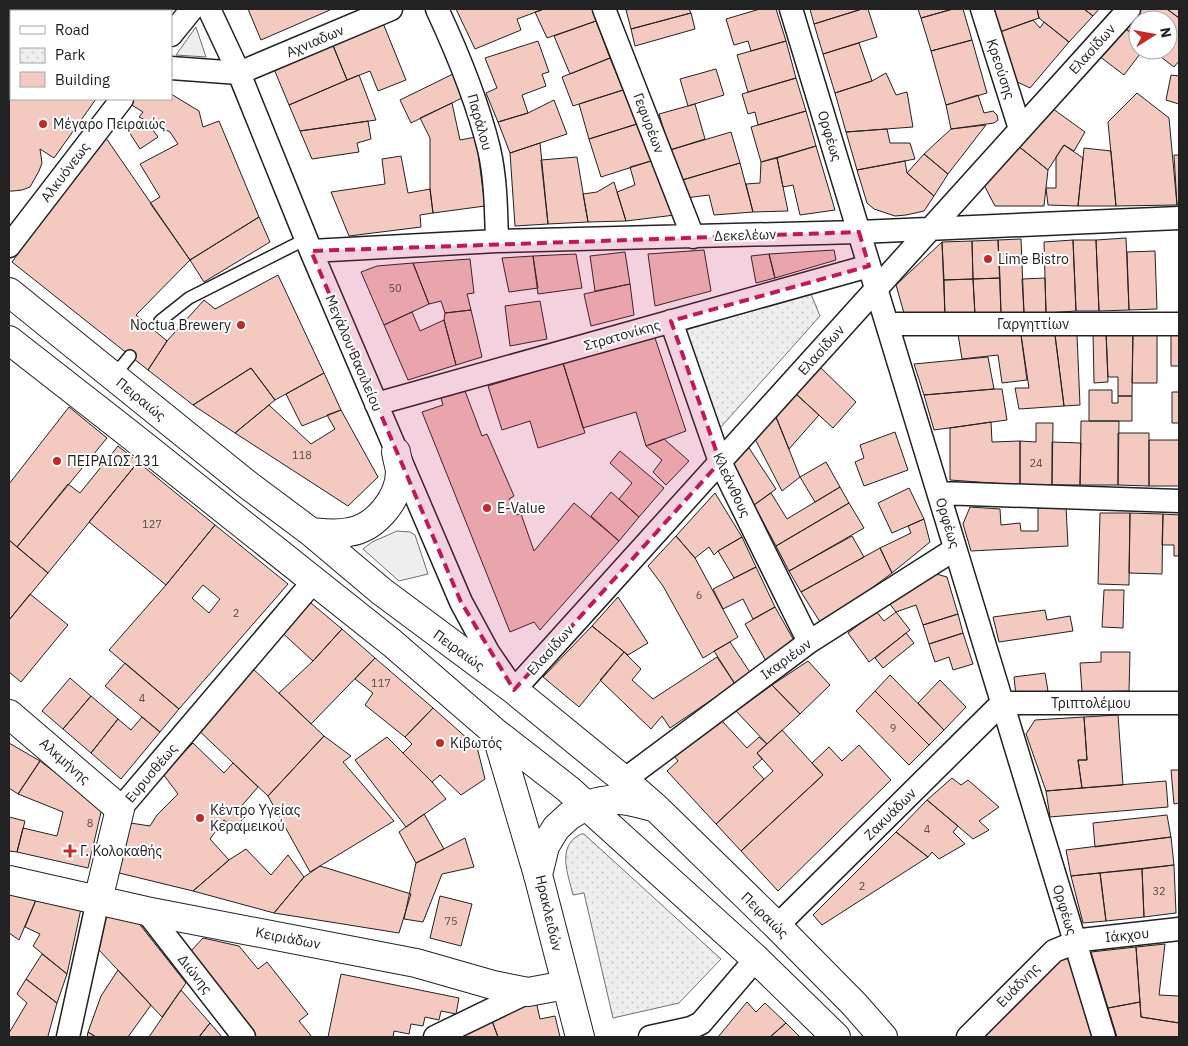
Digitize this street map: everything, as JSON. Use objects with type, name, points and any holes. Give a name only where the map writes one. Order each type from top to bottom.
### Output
[{"type":"main road","name":"Πειραιώς","points":[[9,292],[248,485],[311,532],[389,597],[514,690],[624,780],[655,807],[777,926],[854,1004],[883,1037]]},
{"type":"main road","points":[[9,340],[392,643],[496,733],[586,805],[756,959],[836,1037]]},
{"type":"main road","points":[[311,532],[335,534],[350,532],[372,523],[391,500],[396,487],[400,471],[396,452]]},
{"type":"main road","name":"Αλκμήνης","points":[[9,714],[120,809]]},
{"type":"main road","points":[[496,733],[538,876]]},
{"type":"main road","points":[[586,805],[603,799],[626,799],[655,807]]},
{"type":"main road","name":"Ηρακλειδών","points":[[580,1037],[538,876],[545,846],[556,828],[569,816],[586,805]]},
{"type":"main road","name":"Ευρυσθέως","points":[[98,900],[120,809]]},
{"type":"main road","name":"Κειριάδων","points":[[9,880],[146,910],[416,963],[493,985],[528,992],[566,985]]},
{"type":"street","points":[[172,34],[192,9]]},
{"type":"street","name":"Μεγάλου Βασιλείου","points":[[209,9],[239,73],[308,245],[461,602],[488,652],[514,690]]},
{"type":"street","name":"Αχνιαδων","points":[[239,73],[390,9]]},
{"type":"street","name":"Παράλου","points":[[437,9],[460,60],[489,151],[495,198],[497,241]]},
{"type":"street","name":"Γεφυρέων","points":[[604,9],[694,236]]},
{"type":"street","name":"Ορφέως","points":[[791,9],[1104,1037]]},
{"type":"street","name":"Κρεούσης","points":[[982,9],[1020,129]]},
{"type":"street","name":"Ελασίδων","points":[[514,690],[1129,9]]},
{"type":"street","points":[[172,68],[239,73]]},
{"type":"street","name":"Αλκυόνεως","points":[[9,246],[121,100]]},
{"type":"street","name":"Δεκελέων","points":[[308,245],[859,232],[1179,218]]},
{"type":"street","name":"Στρατονίκης","points":[[376,404],[869,266]]},
{"type":"street","name":"Κλεάνθους","points":[[671,321],[720,462],[809,642]]},
{"type":"street","name":"Γαργηττίων","points":[[887,324],[1179,324]]},
{"type":"street","points":[[939,493],[1179,501]]},
{"type":"street","name":"Ικαριέων","points":[[624,780],[809,642],[955,549]]},
{"type":"street","name":"Ευρυσθέως","points":[[120,809],[313,582]]},
{"type":"street","name":"Τριπτολέμου","points":[[1002,703],[1179,703]]},
{"type":"street","name":"Ζακυάδων","points":[[777,926],[1002,703]]},
{"type":"street","name":"Ευρυσθέως","points":[[68,1037],[98,900]]},
{"type":"street","name":"Διώνης","points":[[146,910],[244,1037]]},
{"type":"street","name":"Ιάκχου","points":[[1075,942],[1179,929]]},
{"type":"street","name":"Ευάδνης","points":[[968,1037],[1047,956],[1075,942]]},
{"type":"street","points":[[650,1037],[691,1028],[701,1023],[756,959]]},
{"type":"street","points":[[435,1037],[528,992]]},
{"type":"lane","points":[[160,321],[189,298],[308,245]]},
{"type":"lane","points":[[113,377],[130,356]]},
{"type":"highlighted area","points":[[859,232],[869,266],[671,321],[720,462],[514,690],[461,602],[311,251]]},
{"type":"green space","points":[[196,27],[206,57],[176,55]]},
{"type":"green space","points":[[811,294],[820,316],[704,446],[665,336]]},
{"type":"green space","points":[[397,531],[410,532],[415,535],[428,574],[399,581],[363,549],[372,542]]},
{"type":"green space","points":[[584,834],[721,959],[679,1003],[613,1018],[584,893],[573,895],[567,870],[566,853],[568,846],[573,839]]},
{"type":"building","name":"Μέγαρο Πειραιώς","points":[[9,9],[11,10],[10,100],[95,100],[54,158],[40,149],[42,163],[30,187],[9,191]]},
{"type":"building","points":[[125,9],[161,9],[158,10]]},
{"type":"building","points":[[248,9],[329,9],[330,10],[261,40]]},
{"type":"building","points":[[456,9],[544,9],[517,19],[521,30],[475,49]]},
{"type":"building","points":[[544,9],[592,9],[596,21],[547,38],[535,12]]},
{"type":"building","points":[[689,9],[691,13],[631,29],[626,10]]},
{"type":"building","points":[[760,9],[776,9],[786,41],[751,51],[748,41],[734,45],[726,19]]},
{"type":"building","points":[[810,9],[862,9],[814,24]]},
{"type":"building","points":[[862,9],[868,9],[877,37],[823,54],[814,24]]},
{"type":"building","points":[[918,9],[953,9],[921,18]]},
{"type":"building","points":[[953,9],[963,9],[972,40],[931,51],[921,18]]},
{"type":"building","points":[[990,9],[1037,9],[1039,18],[997,33]]},
{"type":"building","points":[[1037,9],[1084,9],[1093,16],[1069,42],[1039,18]]},
{"type":"building","points":[[1084,9],[1099,9],[1093,16]]},
{"type":"building","points":[[1167,9],[1168,10],[1141,10]]},
{"type":"building","points":[[1167,9],[1179,9],[1179,18],[1178,10]]},
{"type":"building","points":[[691,13],[695,29],[635,46],[631,29]]},
{"type":"building","points":[[1178,17],[1179,61],[1174,67],[1165,60],[1178,60]]},
{"type":"building","points":[[1033,20],[1040,28],[1044,22],[1069,42],[1030,88],[1011,79],[997,33]]},
{"type":"building","points":[[596,21],[610,58],[570,74],[554,36]]},
{"type":"building","points":[[383,23],[406,80],[378,91],[370,71],[347,80],[332,43]]},
{"type":"building","points":[[1125,28],[1128,31],[1128,60],[1135,60],[1124,75],[1099,56]]},
{"type":"building","points":[[972,40],[987,93],[946,105],[931,51]]},
{"type":"building","points":[[538,41],[549,72],[542,74],[546,86],[522,95],[528,113],[498,122],[486,93],[497,88],[485,58]]},
{"type":"building","points":[[786,41],[796,78],[748,92],[737,55]]},
{"type":"building","points":[[332,43],[347,80],[289,105],[274,69]]},
{"type":"building","points":[[859,43],[872,81],[835,93],[823,54]]},
{"type":"building","points":[[610,58],[623,90],[573,106],[562,77]]},
{"type":"building","points":[[716,69],[724,95],[688,106],[680,79]]},
{"type":"building","points":[[455,73],[466,96],[411,123],[400,100]]},
{"type":"building","points":[[886,73],[896,95],[907,92],[913,127],[846,132],[835,93],[872,81]]},
{"type":"building","points":[[359,75],[376,120],[300,131],[289,105]]},
{"type":"building","points":[[1171,75],[1179,76],[1179,104],[1166,100]]},
{"type":"building","points":[[796,78],[806,111],[758,125],[755,112],[748,114],[742,94]]},
{"type":"building","points":[[623,90],[637,124],[589,139],[579,104]]},
{"type":"building","points":[[1137,93],[1169,118],[1177,205],[1116,206],[1108,122]]},
{"type":"building","points":[[172,95],[199,111],[203,127],[219,121],[259,217],[190,260],[150,203],[160,197],[140,164],[178,144],[170,132],[139,117],[143,112],[130,104],[132,100],[172,100]]},
{"type":"building","points":[[978,95],[984,113],[993,111],[997,115],[998,120],[994,123],[951,129],[946,105]]},
{"type":"building","points":[[554,100],[567,134],[510,153],[498,122],[528,113]]},
{"type":"building","points":[[452,103],[460,140],[476,137],[485,206],[433,213],[430,189],[430,138],[420,118]]},
{"type":"building","points":[[695,104],[705,139],[670,150],[659,114]]},
{"type":"building","points":[[1049,106],[1085,132],[1074,151],[1064,145],[1048,170],[1017,145]]},
{"type":"building","points":[[806,111],[816,146],[761,162],[751,127]]},
{"type":"building","points":[[146,121],[158,137],[140,149],[129,132]]},
{"type":"building","points":[[368,121],[371,139],[357,143],[359,152],[312,159],[300,131]]},
{"type":"building","points":[[637,124],[651,161],[601,177],[589,139]]},
{"type":"building","points":[[986,125],[948,174],[924,154],[951,129]]},
{"type":"building","points":[[887,129],[890,143],[910,143],[915,159],[857,170],[846,132]]},
{"type":"building","points":[[731,132],[740,163],[679,181],[670,150]]},
{"type":"building","points":[[104,135],[190,260],[136,315],[167,341],[148,370],[12,262]]},
{"type":"building","points":[[540,143],[548,224],[515,226],[510,153]]},
{"type":"building","points":[[1017,145],[1048,170],[1044,206],[995,206],[984,185]]},
{"type":"building","points":[[1064,145],[1083,158],[1078,206],[1048,205],[1046,188],[1056,188],[1056,157]]},
{"type":"building","points":[[816,146],[835,210],[800,215],[793,185],[783,187],[777,158]]},
{"type":"building","points":[[1084,148],[1111,151],[1116,206],[1078,206]]},
{"type":"building","points":[[924,154],[948,174],[934,196],[907,173]]},
{"type":"building","points":[[1174,155],[1179,155],[1179,205],[1177,205]]},
{"type":"building","points":[[401,156],[408,193],[430,189],[433,213],[420,215],[421,227],[349,236],[331,192],[385,184],[382,159]]},
{"type":"building","points":[[577,157],[588,222],[548,224],[541,160]]},
{"type":"building","points":[[777,158],[788,211],[753,212],[746,184],[760,183],[761,162]]},
{"type":"building","points":[[651,161],[675,215],[626,221],[617,192],[635,185],[630,167]]},
{"type":"building","points":[[905,161],[907,173],[934,196],[924,211],[906,215],[895,216],[874,209],[867,203],[857,170]]},
{"type":"building","points":[[740,163],[753,212],[714,215],[709,195],[686,198],[679,181]]},
{"type":"building","points":[[614,182],[626,221],[588,222],[583,194],[597,192]]},
{"type":"building","points":[[259,217],[270,242],[204,282],[190,260]]},
{"type":"building","points":[[1126,238],[1129,310],[1099,311],[1096,240]]},
{"type":"building","points":[[1021,239],[1024,313],[1001,314],[998,240]]},
{"type":"building","points":[[998,240],[1000,278],[973,279],[972,241]]},
{"type":"building","points":[[1073,240],[1096,240],[1099,311],[1076,311]]},
{"type":"building","points":[[1073,240],[1076,311],[1046,313],[1044,242]]},
{"type":"building","points":[[972,241],[973,279],[944,280],[942,242]]},
{"type":"building","points":[[942,242],[945,316],[904,313],[896,285]]},
{"type":"building","points":[[704,250],[711,291],[655,306],[648,254]]},
{"type":"building","points":[[834,250],[836,260],[775,278],[769,254]]},
{"type":"building","points":[[1155,251],[1157,309],[1129,310],[1127,252]]},
{"type":"building","points":[[625,252],[630,284],[595,291],[590,256]]},
{"type":"building","points":[[576,254],[582,288],[538,294],[533,256]]},
{"type":"building","points":[[769,254],[775,278],[756,283],[751,256]]},
{"type":"building","points":[[533,256],[538,288],[509,292],[502,258]]},
{"type":"building","points":[[470,259],[474,293],[467,294],[471,310],[445,313],[441,301],[429,304],[413,263]]},
{"type":"building","points":[[413,263],[429,304],[384,325],[361,272],[377,266]]},
{"type":"building","name":"Noctua Brewery","points":[[278,275],[324,373],[275,400],[251,368],[193,405],[148,370],[167,341],[204,300],[215,309]]},
{"type":"building","points":[[1000,278],[1001,314],[975,315],[973,279]]},
{"type":"building","points":[[1045,278],[1046,313],[1024,313],[1022,279]]},
{"type":"building","points":[[973,279],[975,315],[945,316],[944,280]]},
{"type":"building","points":[[630,284],[634,315],[591,326],[584,294]]},
{"type":"building","points":[[540,301],[547,339],[510,346],[505,306]]},
{"type":"building","points":[[471,310],[482,357],[456,365],[444,320],[445,313]]},
{"type":"building","points":[[412,312],[420,331],[444,320],[456,365],[408,380],[384,325]]},
{"type":"building","points":[[1093,332],[1106,332],[1108,382],[1094,383]]},
{"type":"building","points":[[1106,332],[1133,333],[1132,396],[1118,396],[1118,377],[1108,377]]},
{"type":"building","points":[[1133,333],[1157,333],[1157,383],[1132,383]]},
{"type":"building","points":[[958,334],[1021,335],[1027,380],[1002,383],[998,355],[962,359]]},
{"type":"building","points":[[654,335],[686,431],[646,446],[636,412],[583,428],[563,363]]},
{"type":"building","points":[[1021,335],[1055,335],[1064,406],[1019,409],[1015,388],[1029,388]]},
{"type":"building","points":[[1055,335],[1077,335],[1080,405],[1064,406]]},
{"type":"building","points":[[1171,335],[1179,335],[1179,366],[1171,366]]},
{"type":"building","points":[[988,357],[994,389],[924,395],[914,364]]},
{"type":"building","points":[[563,363],[585,433],[538,448],[530,421],[502,430],[488,386]]},
{"type":"building","points":[[251,368],[275,400],[235,433],[193,405]]},
{"type":"building","points":[[821,368],[856,402],[833,428],[796,394]]},
{"type":"building","points":[[324,373],[341,410],[302,426],[286,394]]},
{"type":"building","points":[[1002,389],[1007,420],[934,430],[924,395]]},
{"type":"building","points":[[1089,390],[1112,390],[1112,403],[1118,403],[1118,396],[1132,396],[1132,421],[1089,421]]},
{"type":"building","name":"E-Value","points":[[465,391],[482,436],[487,434],[514,496],[509,499],[516,515],[521,514],[534,551],[574,503],[619,541],[540,630],[534,622],[510,632],[422,412],[443,405],[441,398]]},
{"type":"building","points":[[1172,392],[1179,392],[1179,423],[1172,423]]},
{"type":"building","points":[[796,394],[819,415],[789,449],[776,417]]},
{"type":"building","points":[[269,405],[311,444],[335,429],[327,415],[341,410],[378,477],[348,506],[235,433]]},
{"type":"building","name":"ΠΕΙΡΑΙΩΣ 131","points":[[69,407],[107,438],[17,547],[9,540],[9,484]]},
{"type":"building","points":[[776,417],[800,477],[782,491],[755,439]]},
{"type":"building","points":[[1081,421],[1119,421],[1118,485],[1080,485]]},
{"type":"building","points":[[991,422],[992,442],[1020,441],[1020,485],[950,480],[950,428]]},
{"type":"building","points":[[1036,423],[1053,423],[1052,485],[1020,485],[1020,441],[1036,442]]},
{"type":"building","points":[[895,432],[908,470],[864,486],[855,462],[864,458],[860,445]]},
{"type":"building","points":[[1118,433],[1149,433],[1149,486],[1118,485]]},
{"type":"building","points":[[664,439],[689,461],[666,485],[653,472],[662,460],[646,446]]},
{"type":"building","points":[[1149,440],[1179,440],[1179,486],[1149,486]]},
{"type":"building","points":[[1052,442],[1081,443],[1080,485],[1052,485]]},
{"type":"building","points":[[118,446],[138,462],[48,573],[17,547],[68,484],[80,493]]},
{"type":"building","points":[[749,448],[776,489],[754,505],[729,464]]},
{"type":"building","points":[[620,451],[664,488],[639,517],[619,499],[632,483],[610,463]]},
{"type":"building","points":[[138,462],[215,525],[166,585],[89,522]]},
{"type":"building","points":[[826,462],[840,487],[815,502],[800,477]]},
{"type":"building","points":[[840,487],[849,503],[776,546],[754,505],[771,493],[787,519]]},
{"type":"building","points":[[909,488],[924,519],[892,533],[878,503]]},
{"type":"building","points":[[611,492],[639,517],[619,541],[591,516]]},
{"type":"building","points":[[715,493],[742,537],[714,555],[709,547],[695,558],[676,536]]},
{"type":"building","points":[[849,503],[864,528],[789,571],[776,546]]},
{"type":"building","points":[[970,507],[1000,509],[1001,525],[1020,523],[1021,531],[1038,531],[1038,508],[1066,507],[1068,546],[971,551],[963,524]]},
{"type":"building","points":[[1100,513],[1130,513],[1129,585],[1098,584]]},
{"type":"building","points":[[1130,513],[1163,514],[1162,574],[1129,573]]},
{"type":"building","points":[[1163,514],[1179,515],[1179,556],[1174,556],[1174,545],[1162,545]]},
{"type":"building","points":[[924,519],[930,542],[892,573],[880,548],[911,533],[908,526]]},
{"type":"building","points":[[215,525],[288,584],[179,709],[109,650]],"holes":[[[203,585],[220,599],[209,613],[192,598]]]},
{"type":"building","points":[[676,536],[695,558],[738,637],[703,658],[663,586],[648,566]]},
{"type":"building","points":[[852,536],[864,557],[801,592],[789,571]]},
{"type":"building","points":[[742,537],[756,567],[734,578],[718,551]]},
{"type":"building","points":[[9,540],[48,573],[9,620]]},
{"type":"building","points":[[880,548],[892,573],[822,625],[801,592]]},
{"type":"building","points":[[756,567],[775,607],[753,619],[743,599],[723,609],[713,589]]},
{"type":"building","points":[[933,573],[947,577],[958,614],[923,625],[916,605],[896,612],[889,603]]},
{"type":"building","points":[[1104,590],[1124,590],[1123,628],[1102,627]]},
{"type":"building","points":[[30,594],[68,625],[21,682],[9,672],[9,620]]},
{"type":"building","points":[[618,597],[648,643],[628,655],[592,626]]},
{"type":"building","points":[[305,598],[342,629],[313,661],[278,629]]},
{"type":"building","points":[[775,607],[796,644],[766,661],[745,624]]},
{"type":"building","points":[[1045,610],[1047,620],[1070,616],[1073,631],[999,642],[993,617]]},
{"type":"building","points":[[876,611],[884,621],[896,612],[910,630],[869,662],[848,633]]},
{"type":"building","points":[[958,614],[963,633],[929,644],[923,625]]},
{"type":"building","points":[[592,626],[624,652],[579,707],[543,677]]},
{"type":"building","points":[[342,629],[375,658],[311,724],[279,693],[313,661]]},
{"type":"building","points":[[906,633],[914,643],[883,668],[875,658]]},
{"type":"building","points":[[963,633],[973,664],[953,670],[949,657],[935,662],[929,644]]},
{"type":"building","points":[[730,642],[751,674],[735,684],[714,651]]},
{"type":"building","points":[[624,652],[641,669],[632,680],[653,699],[717,657],[735,684],[670,728],[662,716],[651,729],[600,680]]},
{"type":"building","points":[[1101,652],[1130,652],[1129,691],[1082,692],[1080,663],[1101,662]]},
{"type":"building","points":[[375,658],[433,708],[405,737],[365,705],[373,693],[355,679]]},
{"type":"building","points":[[808,661],[830,685],[800,714],[772,685]]},
{"type":"building","points":[[125,663],[179,709],[160,732],[105,686]]},
{"type":"building","points":[[250,666],[324,736],[268,796],[194,726]]},
{"type":"building","points":[[1045,673],[1048,691],[1016,696],[1014,677]]},
{"type":"building","points":[[890,675],[944,730],[929,745],[875,691]]},
{"type":"building","points":[[70,678],[91,696],[63,729],[42,711]]},
{"type":"building","points":[[940,680],[966,707],[944,730],[918,703]]},
{"type":"building","points":[[772,685],[800,714],[767,744],[736,711]]},
{"type":"building","points":[[875,691],[929,745],[909,765],[856,711]]},
{"type":"building","points":[[91,696],[118,719],[91,753],[63,729]]},
{"type":"building","name":"Κιβωτός","points":[[433,708],[477,747],[485,779],[461,795],[440,775],[432,782],[403,753],[412,744],[405,737]]},
{"type":"building","points":[[1118,715],[1123,785],[1082,788],[1078,760],[1087,760],[1084,717]]},
{"type":"building","points":[[142,717],[160,732],[121,779],[91,753],[118,719],[131,730]]},
{"type":"building","points":[[1084,717],[1087,760],[1078,760],[1082,788],[1046,791],[1026,734],[1035,720]]},
{"type":"building","points":[[722,721],[747,748],[759,737],[767,744],[757,753],[762,759],[753,767],[764,779],[716,824],[667,771],[678,761],[674,756]]},
{"type":"building","points":[[782,730],[823,775],[741,851],[716,824],[773,771],[757,753]]},
{"type":"building","points":[[324,736],[351,756],[343,762],[394,821],[310,872],[268,796]]},
{"type":"building","points":[[387,737],[432,782],[446,799],[406,827],[355,760]]},
{"type":"building","points":[[9,743],[40,761],[18,794],[9,788]]},
{"type":"building","name":"Κέντρο Υγείας Κεραμεικού","points":[[193,743],[224,773],[233,763],[258,787],[238,810],[246,816],[234,828],[224,820],[210,839],[229,860],[193,891],[115,872],[124,822],[150,826],[157,815],[178,794],[163,774]]},
{"type":"building","points":[[859,745],[891,780],[778,891],[741,851],[823,775],[812,763],[829,747],[842,761]]},
{"type":"building","points":[[40,761],[102,808],[88,868],[17,852],[23,828],[57,836],[63,812],[18,794]]},
{"type":"building","points":[[1171,770],[1179,770],[1179,803],[1174,804]]},
{"type":"building","points":[[952,778],[961,785],[968,780],[999,807],[979,821],[989,830],[973,839],[927,800]]},
{"type":"building","points":[[1166,781],[1168,807],[1050,817],[1046,791]]},
{"type":"building","points":[[927,800],[958,826],[953,832],[965,844],[939,859],[932,852],[928,857],[896,832]]},
{"type":"building","points":[[424,814],[444,849],[416,863],[399,832]]},
{"type":"building","points":[[1167,815],[1171,837],[1095,847],[1093,823]]},
{"type":"building","points":[[9,817],[25,821],[17,852],[9,851]]},
{"type":"building","points":[[896,832],[928,857],[822,925],[813,915]]},
{"type":"building","points":[[1171,837],[1174,865],[1071,876],[1066,850]]},
{"type":"building","points":[[465,838],[474,867],[442,874],[423,922],[404,919],[416,863]]},
{"type":"building","points":[[246,849],[271,875],[288,855],[304,877],[274,913],[193,891],[229,860]]},
{"type":"building","points":[[1174,865],[1176,913],[1144,917],[1142,869]]},
{"type":"building","points":[[320,866],[411,894],[399,933],[274,913],[304,877]]},
{"type":"building","points":[[1142,869],[1144,917],[1106,921],[1100,873]]},
{"type":"building","points":[[1100,873],[1106,921],[1083,923],[1071,876]]},
{"type":"building","points":[[9,887],[38,895],[19,940],[9,933]]},
{"type":"building","points":[[38,895],[82,904],[67,974],[33,946],[40,934],[25,927]]},
{"type":"building","points":[[440,896],[472,904],[461,946],[430,938]]},
{"type":"building","points":[[107,913],[133,916],[186,983],[162,1017],[99,950]]},
{"type":"building","points":[[203,938],[239,946],[258,969],[267,962],[308,1014],[299,1021],[312,1037],[255,1037],[190,952]]},
{"type":"building","points":[[1165,944],[1159,995],[1179,996],[1179,1023],[1141,1017],[1136,947]]},
{"type":"building","points":[[1136,947],[1140,1002],[1108,1008],[1091,952]]},
{"type":"building","points":[[42,954],[67,974],[57,1003],[26,979]]},
{"type":"building","points":[[1071,958],[1094,1037],[983,1037],[1060,960]]},
{"type":"building","points":[[118,970],[151,1005],[128,1037],[96,1037],[88,1032],[101,996]]},
{"type":"building","points":[[341,974],[459,998],[456,1014],[441,1011],[439,1020],[425,1017],[423,1026],[411,1024],[409,1034],[394,1031],[393,1037],[328,1037]]},
{"type":"building","points":[[26,979],[57,1003],[48,1036],[50,1037],[9,1037],[9,1033],[27,1003],[17,994]]},
{"type":"building","points":[[181,990],[210,1023],[199,1037],[149,1037]]},
{"type":"building","points":[[536,1001],[540,1019],[555,1016],[560,1037],[498,1037],[491,1018]]},
{"type":"building","points":[[747,1002],[756,1012],[765,1003],[786,1023],[770,1037],[718,1037]]},
{"type":"building","points":[[1140,1002],[1141,1017],[1179,1023],[1179,1037],[1117,1037],[1108,1008]]},
{"type":"building","points":[[491,1018],[498,1037],[443,1037]]},
{"type":"building","points":[[210,1023],[222,1037],[199,1037]]},
{"type":"building","points":[[786,1023],[800,1037],[770,1037]]},
{"type":"building","points":[[88,1032],[96,1037],[87,1037]]},
{"type":"place","name":"Μέγαρο Πειραιώς","points":[[43,124]]},
{"type":"place","name":"Lime Bistro","points":[[988,259]]},
{"type":"place","name":"Noctua Brewery","points":[[241,325]]},
{"type":"place","name":"ΠΕΙΡΑΙΩΣ 131","points":[[57,461]]},
{"type":"place","name":"E-Value","points":[[487,508]]},
{"type":"place","name":"Κιβωτός","points":[[440,743]]},
{"type":"place","name":"Κέντρο Υγείας Κεραμεικού","points":[[200,818]]},
{"type":"place","name":"Γ. Κολοκαθής","points":[[70,851]]}]
